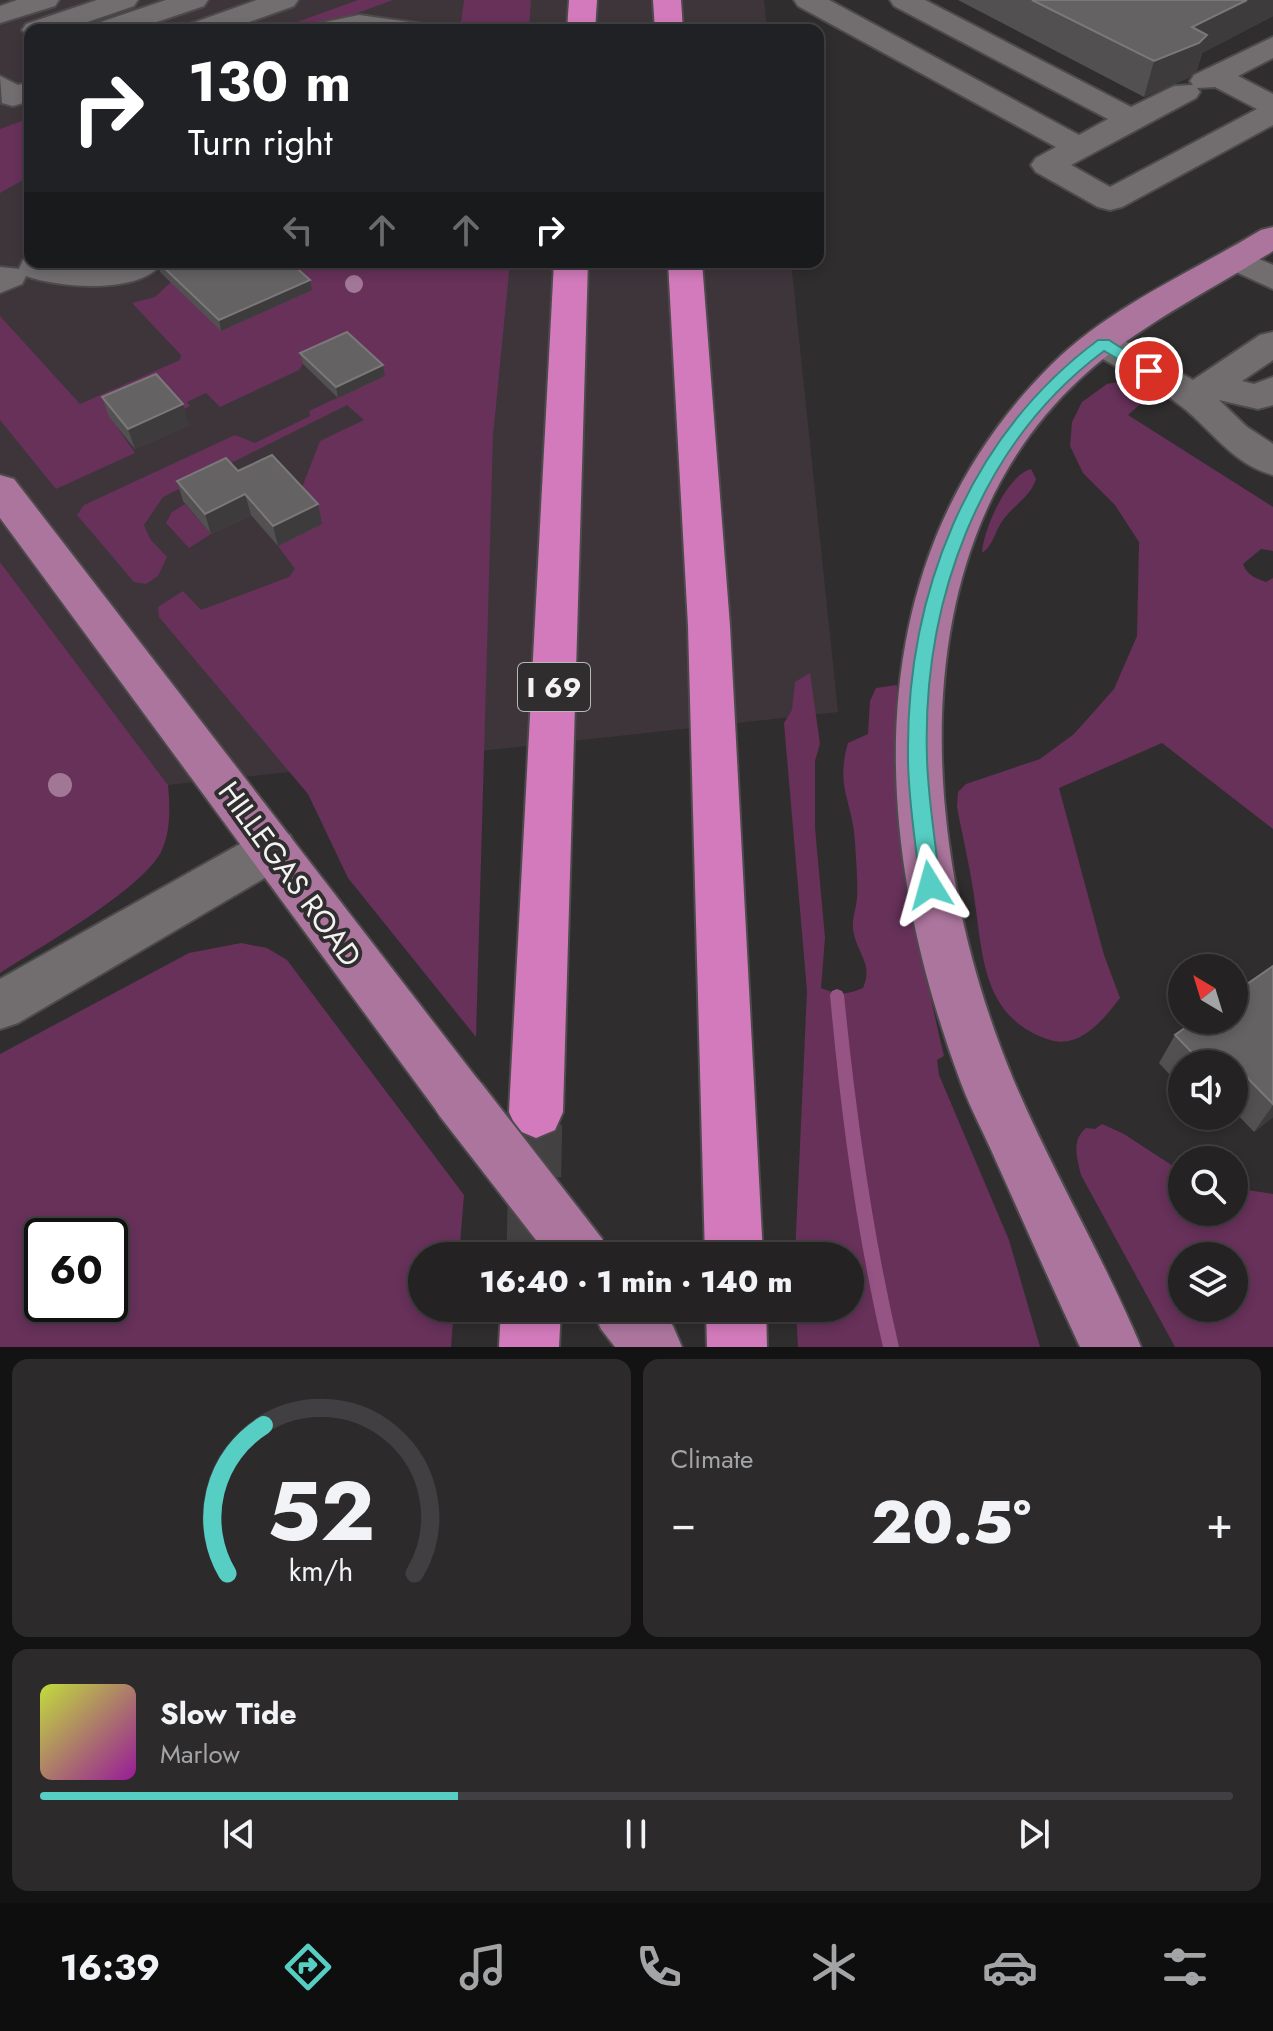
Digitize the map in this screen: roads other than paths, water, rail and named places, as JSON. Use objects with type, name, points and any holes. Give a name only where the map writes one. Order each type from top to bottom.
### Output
[{"type":"highway","points":[[581,24],[583,0]]},
{"type":"highway","points":[[667,0],[669,24]]},
{"type":"highway","name":"I 69","points":[[536,1112],[571,268]]},
{"type":"highway","points":[[685,268],[709,626],[733,1242]]},
{"type":"highway","points":[[529,1347],[530,1322]]},
{"type":"highway","points":[[736,1322],[737,1347]]},
{"type":"main road","points":[[1111,1347],[987,1082],[961,1005],[930,885],[917,759],[925,643],[935,595],[955,535],[978,486],[1012,434],[1065,372],[1103,344],[1273,237]]},
{"type":"main road","name":"HILLEGAS ROAD","points":[[0,489],[273,849],[325,924],[571,1242]]},
{"type":"main road","points":[[633,1322],[652,1347]]},
{"type":"street","points":[[0,15],[45,0]]},
{"type":"street","points":[[54,24],[124,0]]},
{"type":"street","points":[[123,24],[194,0]]},
{"type":"street","points":[[217,24],[284,0]]},
{"type":"street","points":[[808,0],[1079,147]]},
{"type":"street","points":[[904,0],[1131,119]]},
{"type":"street","points":[[24,39],[4,63],[13,97],[24,93]]},
{"type":"street","points":[[1273,46],[1047,165],[1110,200],[1273,113]]},
{"type":"street","points":[[1202,83],[1273,106]]},
{"type":"street","points":[[1237,260],[1273,279]]},
{"type":"street","points":[[19,273],[98,278],[128,268]]},
{"type":"street","points":[[1202,391],[1273,343]]},
{"type":"street","points":[[1103,344],[1202,391],[1258,397],[1273,389]]},
{"type":"street","points":[[1202,391],[1233,436],[1273,462]]},
{"type":"street","points":[[0,1006],[273,849]]},
{"type":"waterway","points":[[837,995],[857,1172],[891,1347]]},
{"type":"tunnel","points":[[533,1242],[536,1112]]}]
